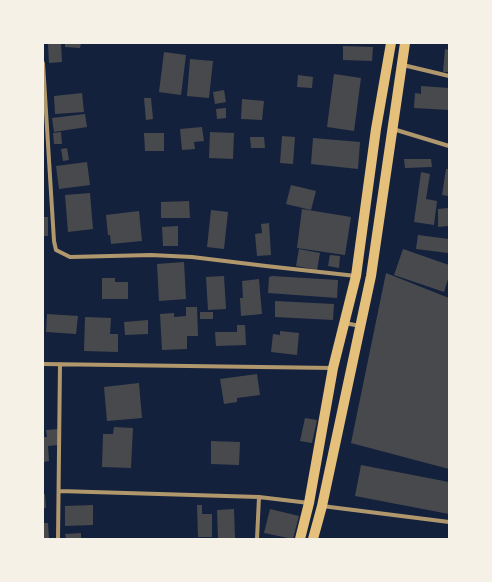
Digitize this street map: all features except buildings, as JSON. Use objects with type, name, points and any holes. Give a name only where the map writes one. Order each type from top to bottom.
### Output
[{"type":"highway","points":[[300,539],[309,503],[333,368],[356,276],[376,129],[391,43]]},
{"type":"highway","points":[[313,539],[322,506],[371,276],[405,43]]},
{"type":"street","points":[[43,63],[54,241],[56,250],[70,256],[192,257],[356,276]]},
{"type":"street","points":[[402,65],[449,76]]},
{"type":"street","points":[[393,129],[449,146]]},
{"type":"street","points":[[344,322],[360,326]]},
{"type":"street","points":[[43,364],[333,368]]},
{"type":"street","points":[[58,539],[60,364]]},
{"type":"street","points":[[59,491],[259,497],[309,503]]},
{"type":"street","points":[[257,539],[259,497]]},
{"type":"street","points":[[322,506],[449,522]]}]
